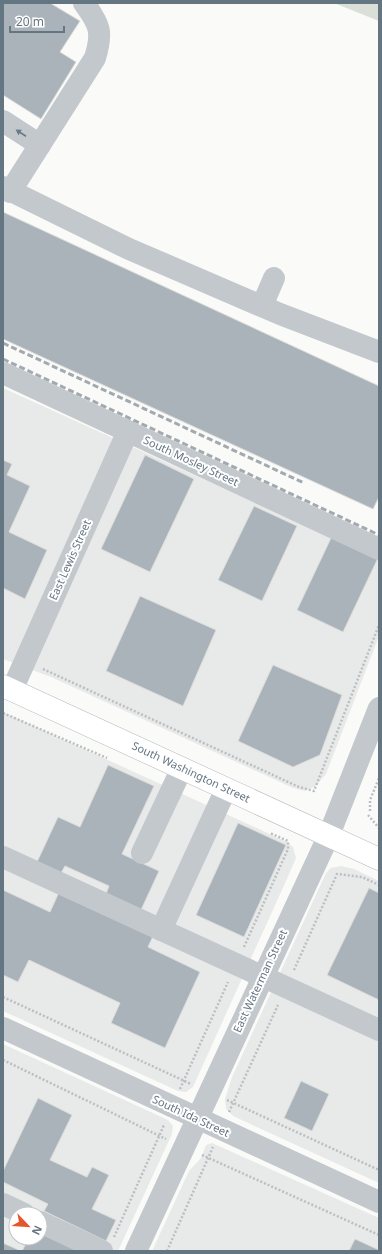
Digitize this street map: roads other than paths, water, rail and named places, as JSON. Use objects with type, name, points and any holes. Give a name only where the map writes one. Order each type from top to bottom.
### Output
[{"type":"main road","name":"South Washington Street","points":[[8,688],[379,859]]},
{"type":"street","points":[[84,3],[98,26],[101,39],[95,58],[40,146],[6,189],[129,250],[262,306],[379,352]]},
{"type":"street","points":[[3,121],[40,146]]},
{"type":"street","points":[[262,306],[274,278]]},
{"type":"street","name":"South Mosley Street","points":[[3,373],[379,548]]},
{"type":"street","name":"East Lewis Street","points":[[8,688],[25,661],[128,431]]},
{"type":"street","name":"East Waterman Street","points":[[136,1251],[196,1118],[329,835],[379,708]]},
{"type":"street","points":[[142,853],[182,768]]},
{"type":"street","points":[[161,930],[226,789]]},
{"type":"street","points":[[3,857],[379,1030]]},
{"type":"street","name":"South Ida Street","points":[[3,1028],[379,1202]]},
{"type":"street","points":[[48,1226],[102,1251]]},
{"type":"railway","points":[[3,343],[304,483]]},
{"type":"railway","points":[[3,359],[379,535]]}]
